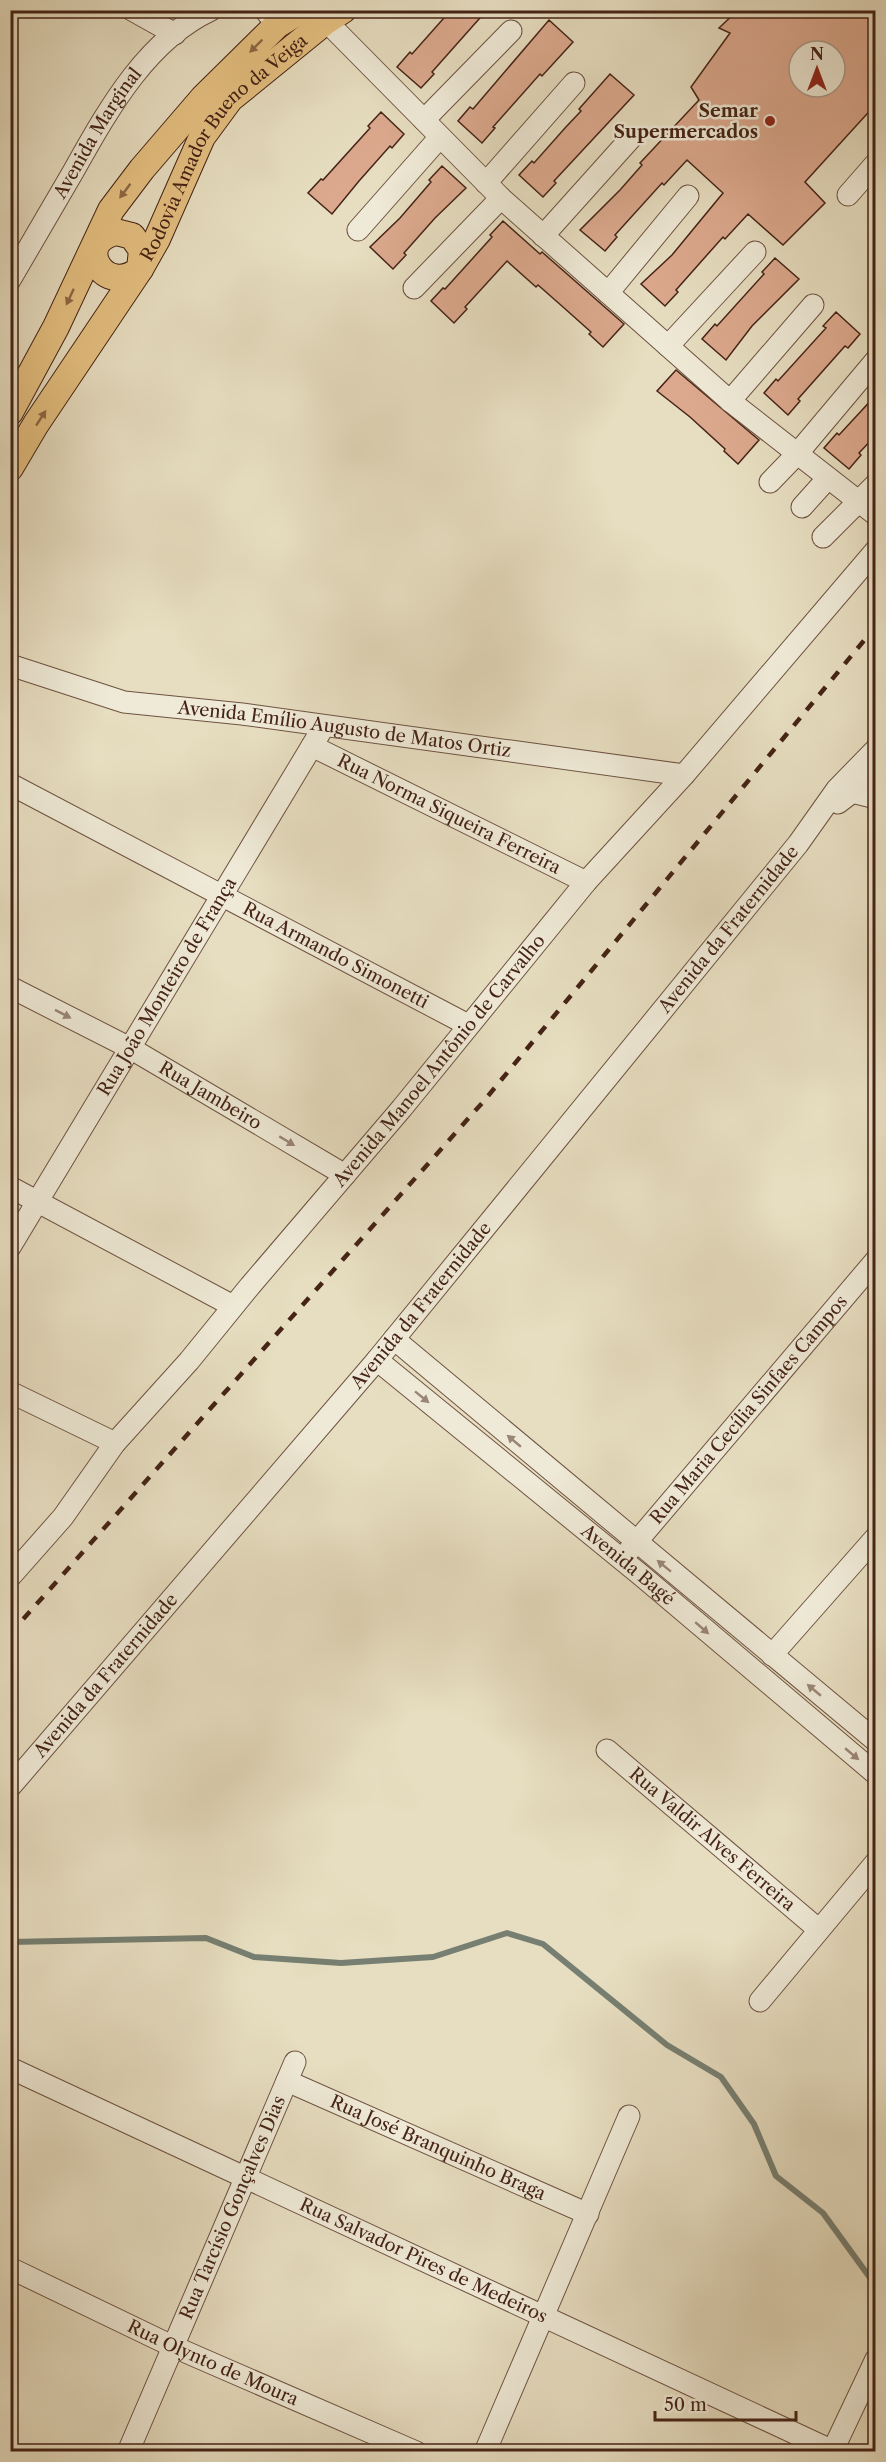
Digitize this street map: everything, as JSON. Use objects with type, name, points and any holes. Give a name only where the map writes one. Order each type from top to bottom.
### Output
[{"type":"main road","name":"Rodovia Amador Bueno da Veiga","points":[[10,412],[56,327],[111,210],[142,169],[271,18],[301,10]]},
{"type":"main road","name":"Rodovia Amador Bueno da Veiga","points":[[10,468],[36,424],[140,269],[157,239],[202,136],[230,99],[334,16]]},
{"type":"main road","points":[[95,244],[107,234],[116,232],[132,236],[142,250],[140,269]]},
{"type":"street","points":[[132,10],[175,34]]},
{"type":"street","name":"Avenida Marginal","points":[[10,280],[112,104],[150,56],[191,20],[211,10]]},
{"type":"street","points":[[334,16],[424,120],[501,198],[730,401],[867,509]]},
{"type":"street","points":[[424,120],[511,31]]},
{"type":"street","points":[[486,183],[574,83]]},
{"type":"street","points":[[358,230],[440,137]]},
{"type":"street","points":[[543,236],[631,138]]},
{"type":"street","points":[[848,195],[876,163]]},
{"type":"street","points":[[608,293],[688,196]]},
{"type":"street","points":[[414,288],[501,198]]},
{"type":"street","points":[[668,346],[755,252]]},
{"type":"street","points":[[730,401],[813,305]]},
{"type":"street","points":[[770,482],[797,454],[876,360]]},
{"type":"street","points":[[802,507],[828,478]]},
{"type":"street","points":[[823,537],[867,509],[876,484]]},
{"type":"street","name":"Avenida Manoel Antônio de Carvalho","points":[[10,1577],[63,1517],[115,1443],[189,1361],[586,882],[684,775],[876,550]]},
{"type":"street","name":"Avenida Emílio Augusto de Matos Ortiz","points":[[10,664],[124,702],[242,714],[684,775]]},
{"type":"street","name":"Rua João Monteiro de França","points":[[10,1247],[324,726]]},
{"type":"street","name":"Rua Norma Siqueira Ferreira","points":[[312,746],[586,882]]},
{"type":"street","name":"Avenida da Fraternidade","points":[[10,1787],[377,1360],[798,844],[820,814],[845,790],[876,749]]},
{"type":"street","name":"Avenida da Fraternidade","points":[[845,790],[876,774]]},
{"type":"street","name":"Rua Armando Simonetti","points":[[10,784],[468,1025]]},
{"type":"street","points":[[845,790],[876,798]]},
{"type":"street","name":"Rua Jambeiro","points":[[10,987],[130,1048],[345,1175]]},
{"type":"street","points":[[10,1187],[233,1306]]},
{"type":"street","name":"Rua Maria Cecília Sinfaes Campos","points":[[621,1560],[876,1260]]},
{"type":"street","name":"Avenida Bagé","points":[[394,1339],[876,1741]]},
{"type":"street","name":"Avenida Bagé","points":[[377,1360],[621,1560],[876,1774]]},
{"type":"street","points":[[10,1392],[115,1443]]},
{"type":"street","points":[[772,1655],[876,1537]]},
{"type":"street","name":"Rua Valdir Alves Ferreira","points":[[607,1750],[818,1929]]},
{"type":"street","points":[[760,2001],[876,1862]]},
{"type":"street","name":"Rua Salvador Pires de Medeiros","points":[[10,2068],[833,2451]]},
{"type":"street","name":"Rua Tarcísio Gonçalves Dias","points":[[128,2451],[172,2346],[248,2177],[291,2072]]},
{"type":"street","name":"Rua José Branquinho Braga","points":[[291,2072],[588,2214]]},
{"type":"street","points":[[485,2451],[545,2316],[629,2116]]},
{"type":"street","name":"Rua Olynto de Moura","points":[[10,2268],[172,2346],[416,2451]]},
{"type":"street","points":[[833,2451],[876,2359]]},
{"type":"building","points":[[451,10],[487,10],[432,72],[434,74],[421,88],[397,67],[410,52],[412,54]]},
{"type":"building","name":"Semar Supermercados","points":[[738,10],[747,10],[753,17],[760,10],[876,10],[876,104],[805,182],[825,203],[783,245],[748,214],[725,239],[723,237],[676,290],[678,292],[665,306],[641,284],[672,255],[723,193],[687,160],[664,185],[662,183],[615,235],[617,237],[605,251],[580,230],[620,190],[642,165],[640,163],[699,100],[691,87],[730,33],[719,28]]},
{"type":"building","points":[[549,20],[573,42],[542,76],[540,74],[493,127],[495,128],[482,143],[458,121],[470,107],[473,109]]},
{"type":"building","points":[[610,74],[634,95],[554,181],[556,183],[543,197],[519,175],[532,161],[534,163],[581,111],[579,109]]},
{"type":"building","points":[[381,112],[404,134],[392,148],[390,146],[332,214],[308,193],[321,179],[323,180],[370,128],[368,126]]},
{"type":"building","points":[[442,166],[466,188],[435,218],[393,269],[370,247],[400,218]]},
{"type":"building","points":[[503,221],[624,324],[603,347],[589,334],[591,332],[507,261],[465,307],[467,309],[454,323],[431,301],[443,288],[445,289],[492,237],[490,235]]},
{"type":"building","points":[[775,258],[799,279],[752,326],[726,360],[702,339],[715,324],[717,326],[764,274],[762,272]]},
{"type":"building","points":[[836,312],[860,334],[848,348],[845,346],[798,399],[800,401],[788,415],[764,393],[776,379],[778,381],[826,328],[823,326]]},
{"type":"building","points":[[676,370],[759,440],[738,464],[690,417],[657,391]]},
{"type":"building","points":[[876,395],[876,435],[859,453],[861,455],[849,469],[824,448]]},
{"type":"waterway","points":[[10,1942],[206,1938],[254,1957],[341,1963],[433,1957],[507,1933],[543,1944],[667,2045],[721,2077],[754,2124],[776,2176],[823,2213],[876,2286]]},
{"type":"railway","points":[[10,1634],[483,1102],[876,626]]},
{"type":"place","name":"Semar Supermercados","points":[[770,121]]}]
